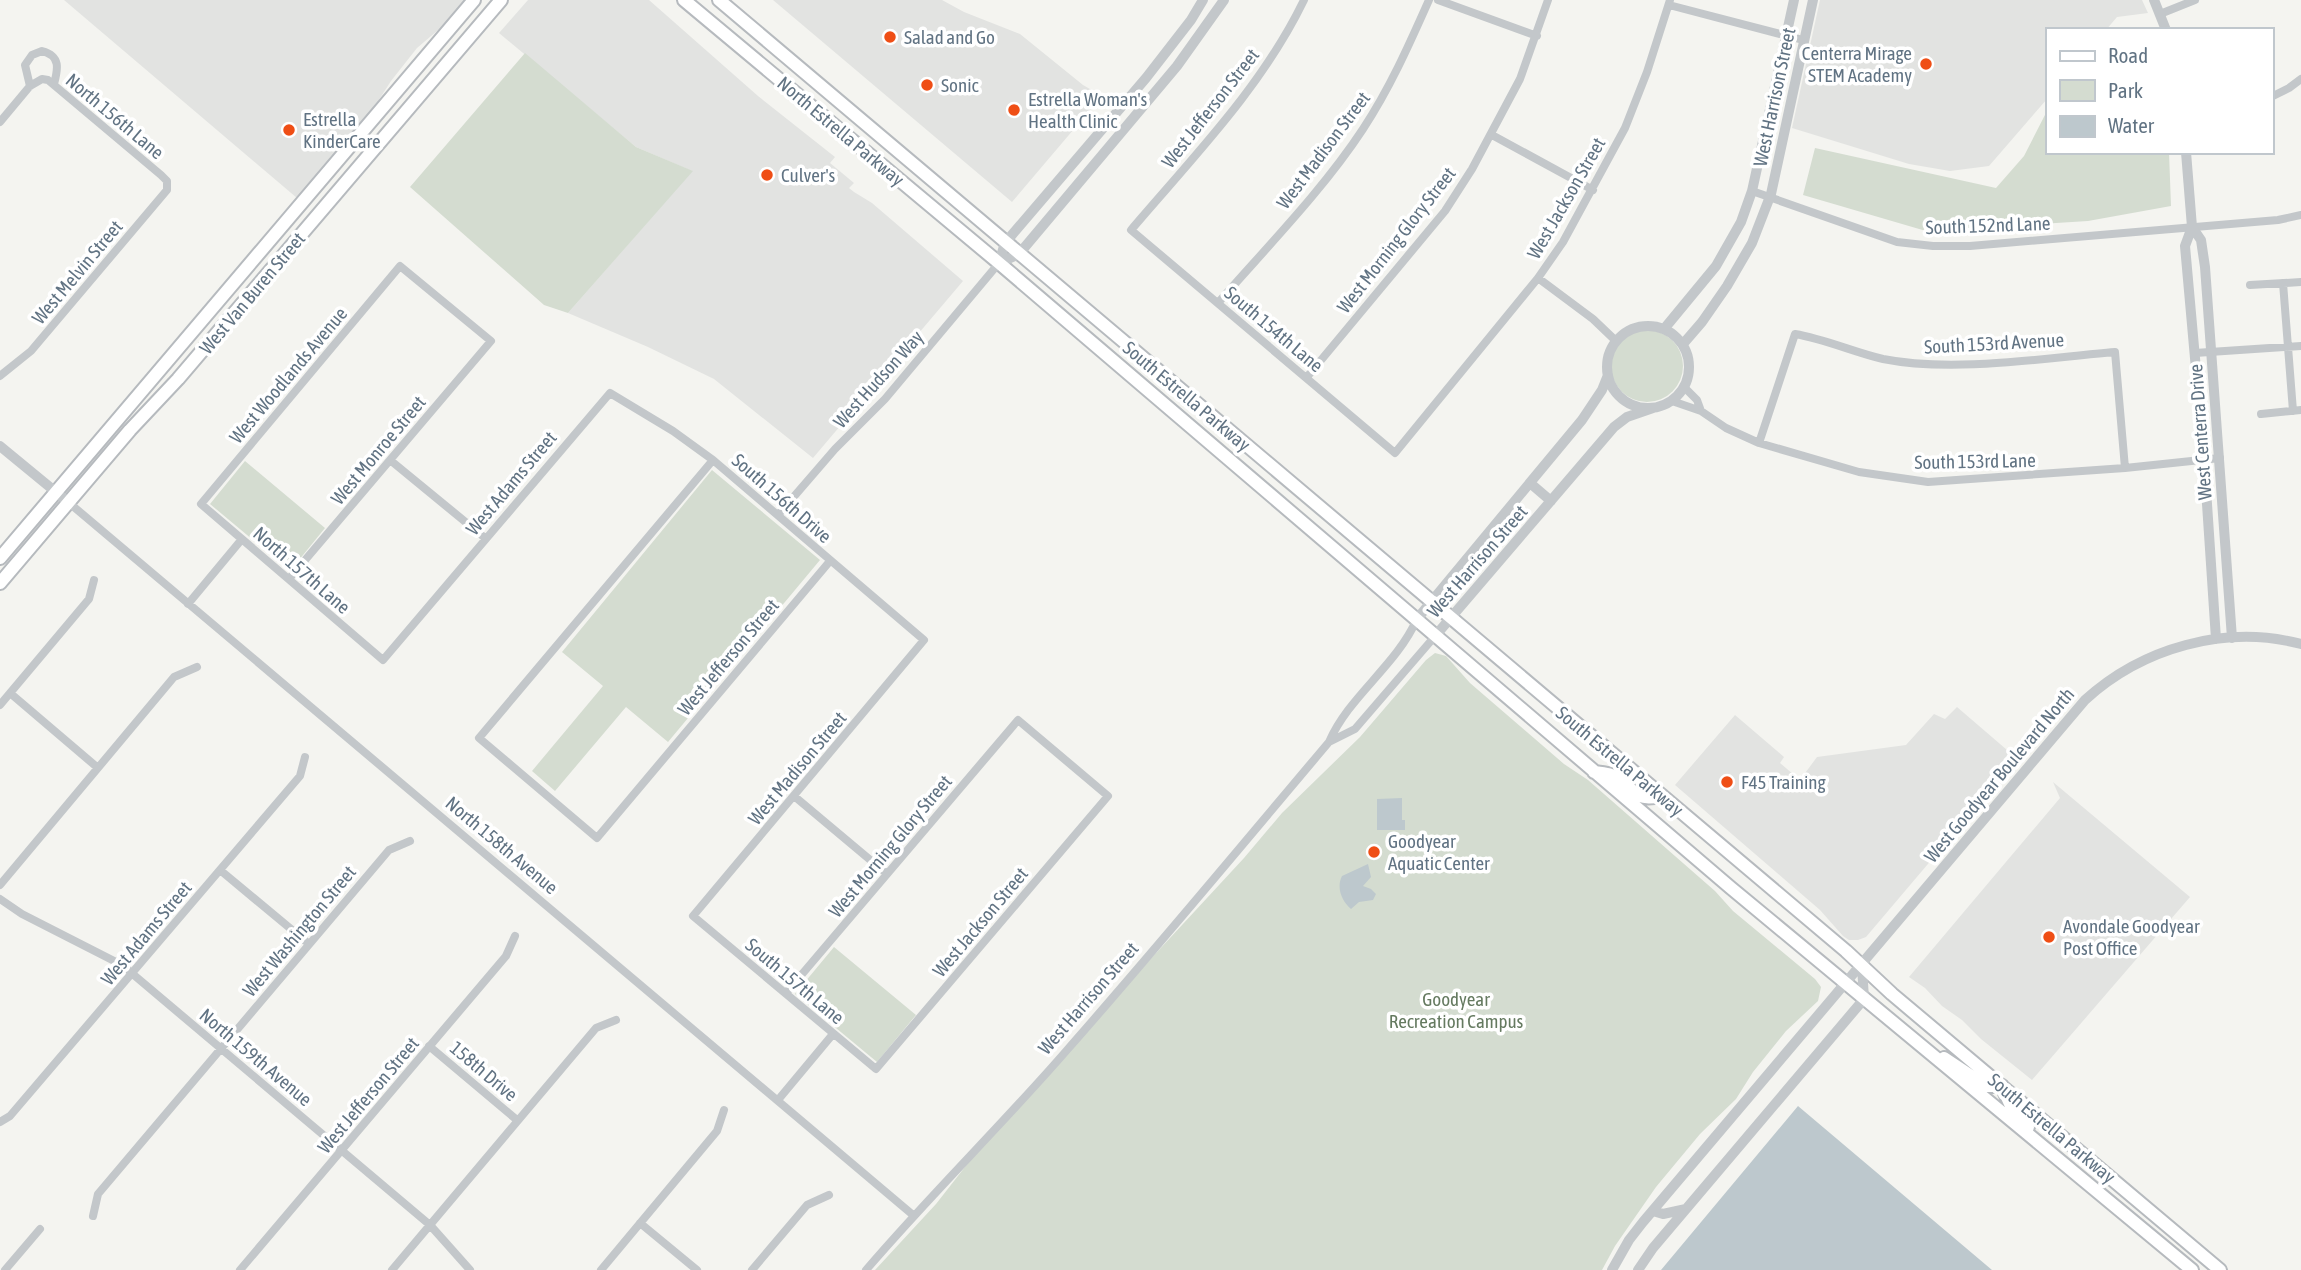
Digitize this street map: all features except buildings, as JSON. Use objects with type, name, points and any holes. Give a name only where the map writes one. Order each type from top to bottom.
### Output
[{"type":"main road","name":"West Van Buren Street","points":[[0,558],[474,0]]},
{"type":"main road","name":"West Van Buren Street","points":[[0,583],[501,0]]},
{"type":"main road","name":"North Estrella Parkway","points":[[684,0],[999,263]]},
{"type":"main road","name":"North Estrella Parkway","points":[[719,0],[1019,254]]},
{"type":"main road","points":[[783,82],[796,65]]},
{"type":"main road","points":[[388,101],[404,114]]},
{"type":"main road","name":"South Estrella Parkway","points":[[1019,254],[2220,1270]]},
{"type":"main road","name":"South Estrella Parkway","points":[[999,263],[1594,772],[1930,1055],[2192,1270]]},
{"type":"main road","points":[[1594,772],[1613,775],[1638,796],[1661,796]]},
{"type":"main road","points":[[1930,1055],[1948,1059],[1986,1086],[2002,1086],[2012,1108],[2050,1152]]},
{"type":"street","points":[[999,263],[1019,254],[1177,66],[1224,0]]},
{"type":"street","name":"West Jefferson Street","points":[[1131,230],[1236,107],[1270,60],[1304,0]]},
{"type":"street","name":"West Madison Street","points":[[1218,303],[1326,178],[1362,131],[1388,87],[1429,0]]},
{"type":"street","points":[[1438,0],[1537,36]]},
{"type":"street","name":"West Morning Glory Street","points":[[1307,377],[1445,211],[1492,135],[1520,79],[1548,0]]},
{"type":"street","name":"West Harrison Street","points":[[1664,329],[1716,266],[1741,222],[1752,191],[1794,0]]},
{"type":"street","name":"West Harrison Street","points":[[1683,344],[1727,286],[1752,243],[1770,198],[1812,0]]},
{"type":"street","points":[[2154,0],[2165,28]]},
{"type":"street","points":[[2160,14],[2195,0]]},
{"type":"street","points":[[999,263],[1005,243],[1146,78],[1202,2],[1215,14]]},
{"type":"street","points":[[1669,2],[1803,40]]},
{"type":"street","name":"West Jackson Street","points":[[1395,453],[1538,278],[1563,242],[1625,128],[1647,72],[1669,2]]},
{"type":"street","points":[[0,122],[30,86],[25,65],[32,55],[42,51],[51,54],[58,63],[54,84]]},
{"type":"street","name":"North 156th Lane","points":[[30,86],[42,79],[54,84],[167,181]]},
{"type":"street","points":[[2273,96],[2301,79]]},
{"type":"street","points":[[1492,135],[1593,190]]},
{"type":"street","name":"West Centerra Drive","points":[[2186,154],[2192,227],[2185,246],[2204,459],[2216,639]]},
{"type":"street","name":"West Melvin Street","points":[[2,373],[31,351],[167,190],[167,181]]},
{"type":"street","name":"South 152nd Lane","points":[[1752,191],[1897,242],[1933,246],[1970,246],[2278,220],[2301,215]]},
{"type":"street","name":"West Centerra Drive","points":[[2192,227],[2202,240],[2232,638]]},
{"type":"street","name":"South 154th Lane","points":[[1131,230],[1395,453]]},
{"type":"street","name":"West Hudson Way","points":[[778,515],[835,449],[885,399],[999,263]]},
{"type":"street","name":"West Woodlands Avenue","points":[[201,503],[400,266],[491,341]]},
{"type":"street","points":[[1538,278],[1616,341]]},
{"type":"street","points":[[2250,285],[2301,282]]},
{"type":"street","points":[[2261,414],[2297,411],[2287,346],[2283,284]]},
{"type":"street","points":[[1639,327],[1664,329],[1675,335],[1683,344],[1688,356],[1690,370],[1684,387],[1672,401],[1653,408],[1629,404],[1619,397],[1612,387],[1608,375],[1610,351],[1626,332],[1639,327]]},
{"type":"street","name":"South 153rd Avenue","points":[[1759,443],[1795,334],[1814,337],[1883,359],[1918,363],[1975,363],[2115,352],[2125,468]]},
{"type":"street","name":"West Monroe Street","points":[[289,579],[491,341]]},
{"type":"street","points":[[2195,353],[2301,346]]},
{"type":"street","points":[[0,362],[2,373]]},
{"type":"street","name":"West Harrison Street","points":[[866,1270],[913,1215],[965,1163],[1068,1049],[1329,742],[1337,725],[1408,639],[1417,619],[1431,601],[1593,405],[1608,375]]},
{"type":"street","name":"South 153rd Lane","points":[[1684,387],[1697,400],[1701,411]]},
{"type":"street","name":"South 156th Drive","points":[[610,393],[673,431],[713,460],[924,640]]},
{"type":"street","name":"West Adams Street","points":[[383,660],[610,393]]},
{"type":"street","name":"South 153rd Lane","points":[[1672,401],[1701,411],[1726,428],[1759,443],[1859,472],[1928,482],[2125,468],[2220,458]]},
{"type":"street","name":"West Harrison Street","points":[[1329,742],[1355,729],[1614,426],[1627,417],[1653,408]]},
{"type":"street","points":[[0,446],[68,502]]},
{"type":"street","points":[[390,460],[485,538]]},
{"type":"street","name":"West Jefferson Street","points":[[713,460],[480,738],[597,838],[830,561]]},
{"type":"street","points":[[1530,483],[1552,501]]},
{"type":"street","name":"North 158th Avenue","points":[[68,502],[913,1215]]},
{"type":"street","name":"North 157th Lane","points":[[201,503],[383,660]]},
{"type":"street","points":[[188,604],[242,539]]},
{"type":"street","points":[[0,705],[89,599],[94,580]]},
{"type":"street","name":"West Goodyear Boulevard North","points":[[1612,1270],[1629,1240],[1653,1210],[2085,700],[2103,683],[2158,654],[2216,639],[2267,638],[2301,643]]},
{"type":"street","name":"West Madison Street","points":[[693,916],[924,640]]},
{"type":"street","points":[[0,885],[174,677],[197,667]]},
{"type":"street","points":[[10,693],[98,768]]},
{"type":"street","name":"West Morning Glory Street","points":[[786,993],[1018,720]]},
{"type":"street","name":"West Jackson Street","points":[[876,1069],[1108,796],[1018,720]]},
{"type":"street","name":"West Adams Street","points":[[0,1122],[10,1116],[300,776],[305,757]]},
{"type":"street","points":[[794,796],[887,874]]},
{"type":"street","name":"West Washington Street","points":[[93,1216],[98,1194],[221,1048],[389,850],[410,841]]},
{"type":"street","points":[[220,870],[309,944]]},
{"type":"street","name":"North 159th Avenue","points":[[0,899],[22,914],[114,959],[132,973],[430,1225],[470,1270]]},
{"type":"street","name":"South 157th Lane","points":[[693,916],[876,1069]]},
{"type":"street","name":"West Jefferson Street","points":[[240,1270],[506,956],[515,936]]},
{"type":"street","points":[[1638,1270],[1864,999],[1862,965]]},
{"type":"street","points":[[392,1270],[596,1028],[616,1020]]},
{"type":"street","points":[[778,1100],[833,1034]]},
{"type":"street","name":"158th Drive","points":[[429,1046],[517,1120]]},
{"type":"street","points":[[601,1270],[718,1131],[723,1110]]},
{"type":"street","points":[[752,1270],[807,1205],[829,1195]]},
{"type":"street","points":[[1653,1210],[1663,1214],[1688,1208]]},
{"type":"street","points":[[640,1223],[696,1270]]},
{"type":"street","points":[[2,1270],[40,1229]]},
{"type":"shaded area","points":[[64,0],[465,0],[444,25],[417,48],[373,109],[297,198]]},
{"type":"shaded area","points":[[528,0],[649,0],[758,96],[835,157],[830,163],[854,183],[849,188],[872,203],[963,281],[813,458],[714,379],[568,313],[692,171],[636,147],[499,33]]},
{"type":"shaded area","points":[[773,0],[942,0],[964,12],[1020,34],[1083,85],[1102,96],[1012,202]]},
{"type":"shaded area","name":"Centerra Mirage STEM Academy","points":[[1820,0],[2142,0],[2148,13],[2117,17],[2108,28],[2046,28],[2046,100],[1989,166],[1950,171],[1909,164],[1792,128]]},
{"type":"shaded area","points":[[1957,707],[2021,762],[1933,858],[1866,937],[1858,940],[1849,940],[1843,936],[1820,910],[1675,785],[1735,715],[1784,757],[1780,763],[1800,780],[1817,757],[1906,745],[1934,714],[1945,719]]},
{"type":"shaded area","name":"Avondale Goodyear Post Office","points":[[2053,782],[2190,897],[2032,1080],[1909,977],[2060,798]]},
{"type":"green space","points":[[525,53],[636,147],[693,171],[568,313],[544,305],[410,187]]},
{"type":"green space","points":[[2046,113],[2046,154],[2169,154],[2171,206],[2088,221],[1926,231],[1803,195],[1815,148],[1996,188],[2024,156]]},
{"type":"green space","points":[[1647,330],[1667,336],[1677,346],[1683,366],[1677,386],[1667,396],[1647,402],[1627,396],[1617,386],[1611,366],[1617,346],[1627,336]]},
{"type":"green space","points":[[245,461],[325,528],[290,571],[210,504]]},
{"type":"green space","points":[[712,470],[820,560],[668,742],[626,707],[555,791],[532,771],[603,686],[562,652]]},
{"type":"green space","name":"Goodyear Recreation Campus","points":[[1435,653],[1446,656],[1470,683],[1564,764],[1588,780],[1821,987],[1818,1001],[1786,1031],[1753,1072],[1736,1099],[1700,1134],[1656,1187],[1615,1246],[1602,1270],[875,1270],[936,1204],[983,1144],[1083,1032],[1244,858],[1282,813],[1360,737]]},
{"type":"green space","points":[[834,947],[916,1015],[877,1062],[795,994]]},
{"type":"water","points":[[1402,798],[1405,830],[1377,830],[1377,799]]},
{"type":"water","points":[[1368,864],[1371,877],[1363,886],[1376,894],[1373,900],[1359,902],[1351,909],[1341,894],[1342,876]]},
{"type":"water","points":[[1798,1106],[1992,1270],[1661,1270]]},
{"type":"place","name":"Salad and Go","points":[[890,37]]},
{"type":"place","name":"Centerra Mirage STEM Academy","points":[[1926,64]]},
{"type":"place","name":"Sonic","points":[[927,85]]},
{"type":"place","name":"Estrella Woman's Health Clinic","points":[[1014,110]]},
{"type":"place","name":"Estrella KinderCare","points":[[289,130]]},
{"type":"place","name":"Culver's","points":[[767,175]]},
{"type":"place","name":"F45 Training","points":[[1727,782]]},
{"type":"place","name":"Goodyear Aquatic Center","points":[[1374,852]]},
{"type":"place","name":"Avondale Goodyear Post Office","points":[[2049,937]]}]
